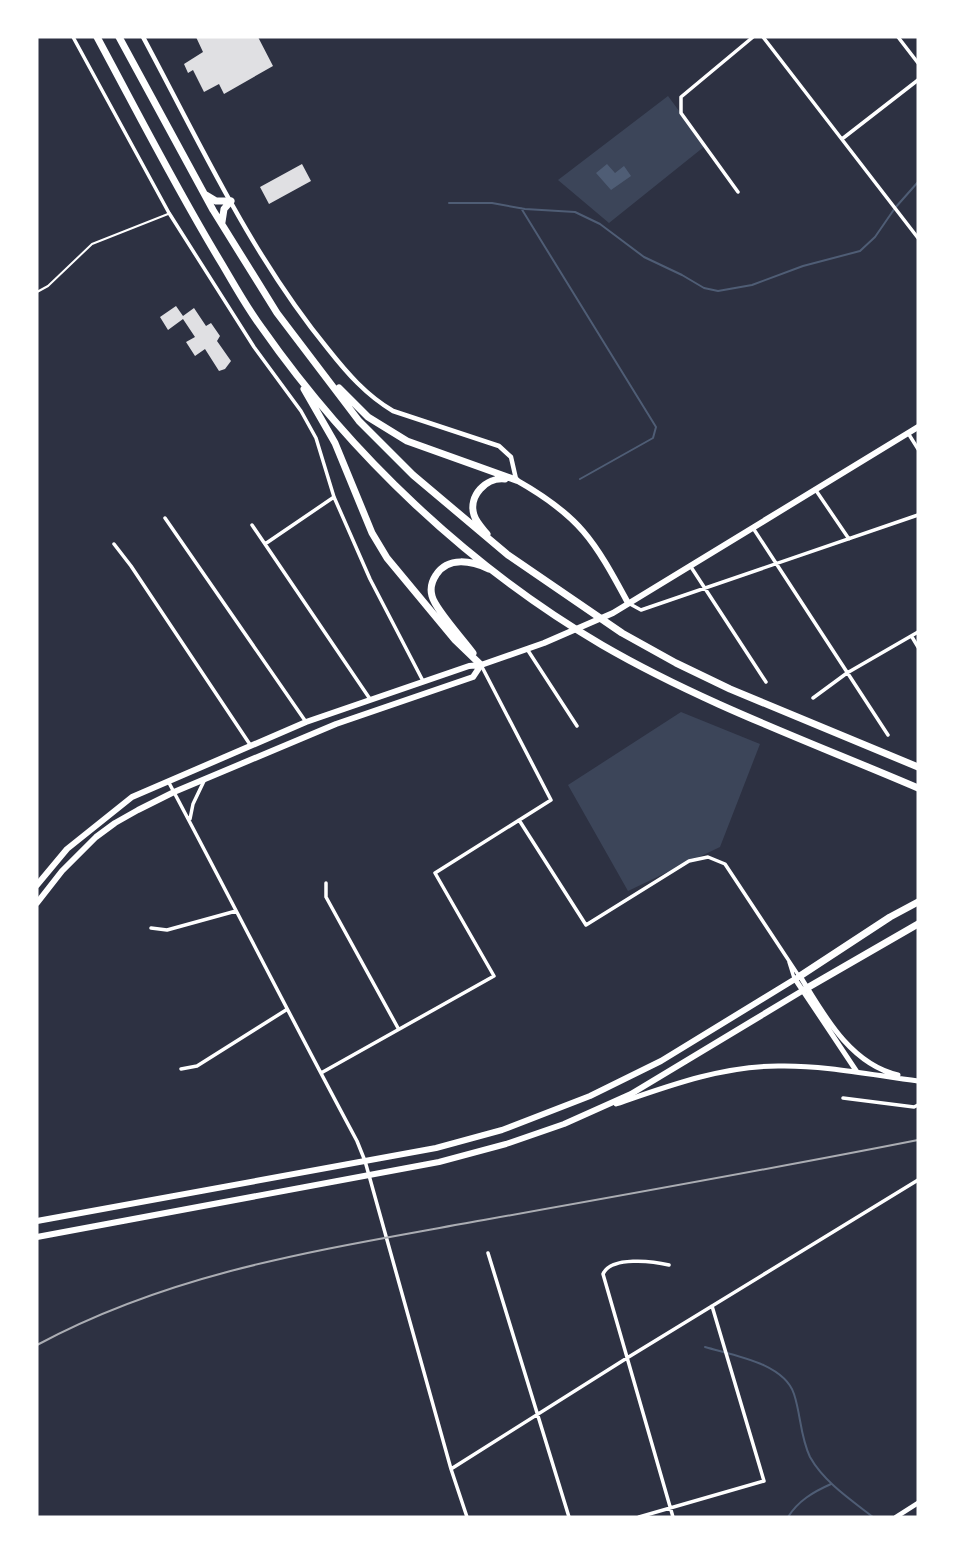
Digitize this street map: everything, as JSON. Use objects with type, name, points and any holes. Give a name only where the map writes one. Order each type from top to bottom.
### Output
[{"type":"highway","points":[[97,37],[193,216],[260,327],[293,370],[388,478],[433,520],[510,584]]},
{"type":"highway","points":[[118,37],[204,194],[276,313],[359,421],[412,475],[508,555],[622,633],[676,663],[730,688],[918,767]]},
{"type":"highway","points":[[204,194],[216,201],[231,201]]},
{"type":"highway","points":[[223,226],[224,209],[231,201]]},
{"type":"highway","points":[[317,366],[368,417],[408,441],[516,480]]},
{"type":"highway","points":[[293,370],[335,443],[372,533],[387,558],[446,630],[481,665]]},
{"type":"highway","points":[[508,555],[478,523],[473,507],[474,499],[483,485],[499,478],[516,480]]},
{"type":"highway","points":[[481,665],[461,635],[435,605],[431,589],[433,580],[444,565],[459,561],[487,568],[551,613],[655,674],[918,788]]},
{"type":"highway","points":[[797,978],[918,902]]},
{"type":"highway","points":[[805,989],[918,925]]},
{"type":"main road","points":[[37,885],[67,849],[132,797],[306,722],[527,649],[613,612],[918,427]]},
{"type":"main road","points":[[516,480],[544,496],[578,524],[604,559],[628,603]]},
{"type":"main road","points":[[37,903],[40,894],[62,871],[96,837],[115,823],[174,792],[336,724],[473,677],[481,665]]},
{"type":"main road","points":[[37,1221],[436,1148],[502,1130],[590,1096],[649,1067],[797,978],[839,1035],[855,1052],[886,1072],[918,1080]]},
{"type":"main road","points":[[805,989],[853,1070],[859,1073]]},
{"type":"main road","points":[[593,1111],[661,1078],[805,989]]},
{"type":"main road","points":[[37,1237],[439,1162],[506,1144],[665,1087],[727,1071],[779,1066],[918,1080]]},
{"type":"main road","points":[[502,1130],[506,1144]]},
{"type":"street","points":[[73,37],[169,213],[253,345],[301,411],[316,438],[334,497],[370,579],[424,683]]},
{"type":"street","points":[[143,37],[269,269],[316,335],[353,380],[366,393],[393,411],[499,446],[511,457],[516,480]]},
{"type":"street","points":[[738,192],[681,113],[681,97],[753,37]]},
{"type":"street","points":[[763,37],[918,238]]},
{"type":"street","points":[[898,37],[918,63]]},
{"type":"street","points":[[842,139],[918,80]]},
{"type":"street","points":[[908,433],[918,449]]},
{"type":"street","points":[[815,489],[849,539]]},
{"type":"street","points":[[265,544],[334,497]]},
{"type":"street","points":[[628,603],[641,610],[918,514]]},
{"type":"street","points":[[165,518],[306,722]]},
{"type":"street","points":[[252,525],[370,699]]},
{"type":"street","points":[[753,528],[888,734]]},
{"type":"street","points":[[114,544],[251,746]]},
{"type":"street","points":[[691,566],[766,682]]},
{"type":"street","points":[[813,698],[847,673],[918,632]]},
{"type":"street","points":[[911,636],[918,647]]},
{"type":"street","points":[[527,649],[578,726]]},
{"type":"street","points":[[321,1073],[495,976],[435,873],[551,800],[481,665]]},
{"type":"street","points":[[190,821],[193,804],[205,780]]},
{"type":"street","points":[[168,781],[357,1141],[467,1517]]},
{"type":"street","points":[[519,820],[586,925],[689,861],[708,857],[725,864],[787,957],[797,978]]},
{"type":"street","points":[[326,883],[326,897],[398,1028]]},
{"type":"street","points":[[151,928],[167,930],[236,911]]},
{"type":"street","points":[[181,1069],[197,1066],[286,1010]]},
{"type":"street","points":[[843,1098],[914,1107],[918,1105]]},
{"type":"street","points":[[451,1469],[918,1180]]},
{"type":"street","points":[[488,1253],[569,1517]]},
{"type":"street","points":[[669,1265],[650,1260],[613,1265],[605,1269],[603,1274],[673,1517]]},
{"type":"street","points":[[639,1517],[764,1481],[712,1306]]},
{"type":"street","points":[[895,1517],[918,1503]]},
{"type":"lane","points":[[37,292],[48,286],[92,244],[169,213]]},
{"type":"shaded area","points":[[668,96],[705,146],[609,223],[558,180]]},
{"type":"shaded area","points":[[607,164],[615,173],[624,166],[631,176],[611,190],[596,173]]},
{"type":"shaded area","points":[[681,712],[760,744],[720,847],[628,891],[568,785]]},
{"type":"building","points":[[196,37],[258,37],[273,66],[224,94],[219,84],[204,92],[193,70],[188,73],[184,64],[203,52]]},
{"type":"building","points":[[302,164],[311,181],[269,204],[260,187]]},
{"type":"building","points":[[176,306],[183,316],[194,308],[206,326],[211,323],[220,336],[217,341],[231,361],[225,369],[219,371],[205,349],[195,356],[186,342],[195,337],[183,319],[168,330],[160,317]]},
{"type":"waterway","points":[[449,203],[492,203],[525,209],[575,212],[600,224],[644,257],[704,288],[718,291],[752,285],[803,266],[860,251],[875,237],[895,208],[918,182]]},
{"type":"waterway","points":[[521,208],[656,427],[653,438],[580,479]]},
{"type":"waterway","points":[[705,1347],[756,1362],[780,1375],[788,1383],[794,1394],[810,1457],[830,1482],[873,1517]]},
{"type":"waterway","points":[[788,1517],[806,1498],[831,1484]]},
{"type":"railway","points":[[37,1345],[88,1320],[139,1300],[191,1282],[297,1255],[918,1140]]}]
